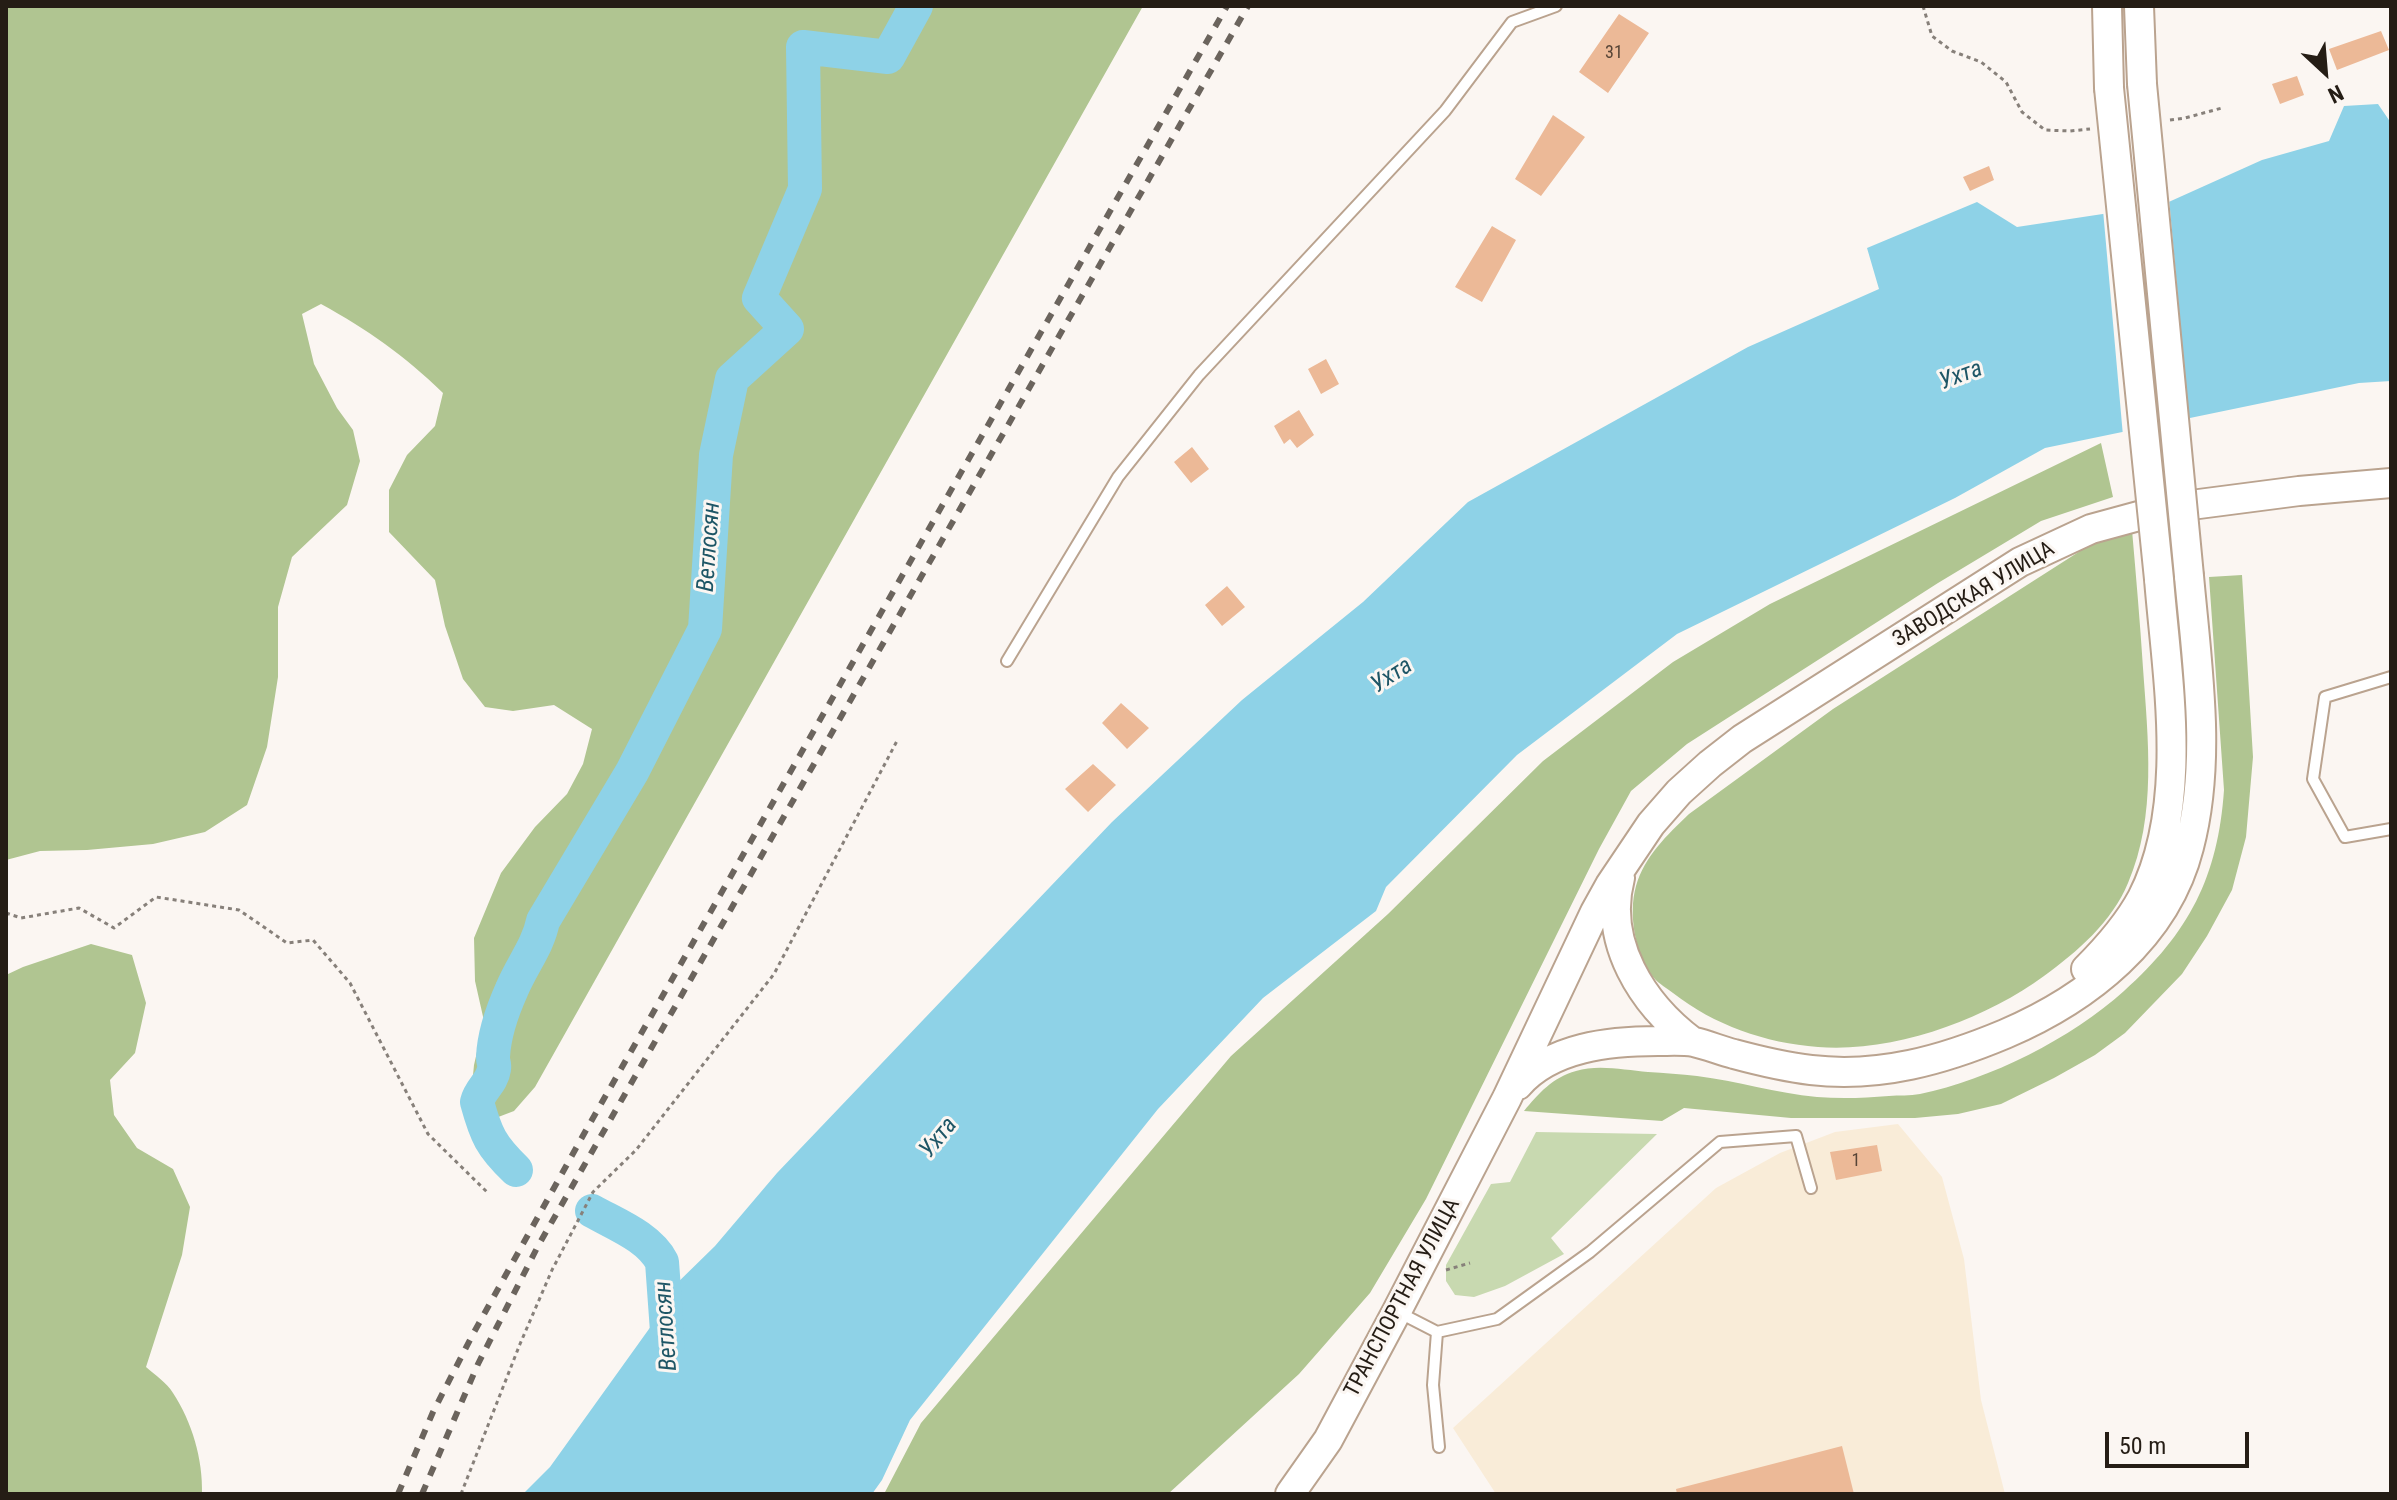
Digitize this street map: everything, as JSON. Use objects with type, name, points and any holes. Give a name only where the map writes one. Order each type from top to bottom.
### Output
[{"type":"street","points":[[1985,1042],[2024,1020],[2083,971],[2125,924],[2148,883],[2165,821],[2171,761],[2169,701],[2109,88],[2107,6]]},
{"type":"street","points":[[1507,1098],[1535,1069],[1557,1057],[1631,1041],[1693,1042],[1772,1064],[1813,1070],[1877,1071],[1921,1063],[1985,1042],[2038,1018],[2094,983],[2142,938],[2170,897],[2193,830],[2200,764],[2199,701],[2142,84],[2139,6]]},
{"type":"street","name":"ЗАВОДСКАЯ УЛИЦА","points":[[1628,858],[1651,824],[1679,792],[1742,739],[2020,562],[2056,544],[2091,529],[2168,508],[2391,483]]},
{"type":"street","points":[[1628,858],[1619,881],[1614,909],[1622,950],[1634,975],[1657,1009],[1693,1042]]},
{"type":"street","points":[[1507,1098],[1595,912],[1628,858]]},
{"type":"street","name":"ТРАНСПОРТНАЯ УЛИЦА","points":[[1290,1494],[1328,1440],[1507,1098]]},
{"type":"lane","points":[[1007,661],[1118,477],[1199,375],[1445,111],[1512,22],[1556,6]]},
{"type":"lane","points":[[2391,677],[2325,697],[2313,779],[2345,837],[2391,829]]},
{"type":"lane","points":[[1397,1311],[1437,1332],[1497,1319],[1590,1252],[1720,1142],[1796,1136],[1811,1188]]},
{"type":"lane","points":[[1437,1332],[1433,1385],[1439,1447]]},
{"type":"path","points":[[1923,6],[1932,36],[1952,51],[1981,62],[2006,82],[2022,112],[2045,130],[2099,128]]},
{"type":"path","points":[[2170,120],[2222,108]]},
{"type":"path","points":[[461,1494],[545,1285],[593,1192],[636,1150],[774,974],[898,739]]},
{"type":"path","points":[[6,913],[21,918],[79,908],[114,928],[156,897],[239,910],[287,943],[313,940],[350,983],[428,1134],[487,1192]]},
{"type":"path","points":[[1446,1270],[1470,1263]]},
{"type":"shaded area","points":[[1898,1124],[1942,1177],[1964,1259],[1981,1400],[2005,1494],[1496,1494],[1453,1428],[1716,1188],[1780,1153],[1835,1132]]},
{"type":"green space","points":[[6,6],[1143,6],[535,1087],[514,1111],[493,1119],[470,1105],[474,1065],[484,1021],[475,981],[474,938],[501,873],[535,827],[567,794],[583,764],[592,729],[554,705],[513,711],[485,707],[463,679],[445,626],[435,580],[389,532],[389,490],[407,455],[435,426],[443,393],[385,344],[321,304],[302,314],[314,364],[337,408],[353,430],[360,461],[347,505],[292,557],[278,607],[278,677],[267,747],[247,805],[205,832],[153,844],[40,851],[6,860]]},
{"type":"green space","points":[[2101,443],[2113,497],[2041,521],[1938,583],[1687,744],[1631,791],[1599,849],[1426,1199],[1370,1293],[1299,1374],[1168,1494],[884,1494],[921,1423],[1231,1056],[1388,914],[1543,761],[1673,662],[1770,604]]},
{"type":"green space","points":[[2132,530],[2147,722],[2147,804],[2137,857],[2128,883],[2113,911],[2081,946],[2020,992],[1994,1006],[1937,1030],[1877,1045],[1818,1047],[1760,1037],[1706,1014],[1656,980],[1647,969],[1635,934],[1633,909],[1636,886],[1650,856],[1689,814],[1833,709],[2088,546]]},
{"type":"green space","points":[[2242,575],[2253,757],[2246,837],[2232,890],[2207,936],[2182,974],[2125,1033],[2095,1055],[2001,1104],[1958,1114],[1915,1118],[1791,1118],[1684,1108],[1662,1121],[1524,1111],[1560,1077],[1593,1068],[1697,1076],[1817,1097],[1920,1094],[2001,1068],[2055,1041],[2103,1008],[2147,969],[2166,947],[2183,925],[2207,877],[2221,821],[2224,790],[2209,577]]},
{"type":"green space","points":[[91,944],[132,955],[146,1003],[135,1053],[110,1080],[114,1115],[137,1148],[173,1169],[190,1207],[182,1255],[146,1367],[170,1389],[186,1416],[198,1454],[202,1494],[6,1494],[6,975]]},
{"type":"green space","points":[[1536,1132],[1657,1134],[1551,1238],[1564,1254],[1505,1286],[1474,1297],[1455,1295],[1446,1281],[1446,1265],[1491,1184],[1510,1182]]},
{"type":"water","name":"Ухта","points":[[2378,104],[2391,123],[2391,381],[2359,383],[2045,448],[1955,498],[1677,634],[1517,755],[1386,887],[1376,911],[1263,998],[1158,1109],[910,1420],[882,1480],[872,1494],[523,1494],[550,1467],[654,1322],[670,1290],[715,1246],[777,1173],[1112,822],[1242,700],[1363,602],[1468,502],[1748,347],[1879,289],[1867,248],[1977,202],[2017,227],[2162,205],[2262,160],[2329,141],[2344,106]]},
{"type":"pier","points":[[2169,198],[2189,422],[2123,436],[2103,210]]},
{"type":"building","points":[[1619,14],[1649,33],[1608,93],[1579,72]]},
{"type":"building","points":[[2381,31],[2389,50],[2337,70],[2329,49]]},
{"type":"building","points":[[2297,76],[2304,95],[2280,104],[2272,84]]},
{"type":"building","points":[[1553,115],[1585,137],[1541,196],[1515,179]]},
{"type":"building","points":[[1989,166],[1994,180],[1970,191],[1963,177]]},
{"type":"building","points":[[1492,226],[1516,240],[1482,302],[1455,287]]},
{"type":"building","points":[[1326,359],[1339,384],[1321,394],[1308,369]]},
{"type":"building","points":[[1299,410],[1314,435],[1297,448],[1290,439],[1284,444],[1274,426]]},
{"type":"building","points":[[1192,447],[1209,469],[1191,483],[1174,462]]},
{"type":"building","points":[[1227,586],[1245,607],[1222,626],[1205,605]]},
{"type":"building","points":[[1121,703],[1149,728],[1127,749],[1102,723]]},
{"type":"building","points":[[1093,764],[1116,785],[1088,812],[1065,789]]},
{"type":"building","points":[[1877,1145],[1882,1171],[1836,1180],[1830,1152]]},
{"type":"building","points":[[1842,1446],[1854,1494],[1677,1494],[1676,1489]]},
{"type":"waterway","name":"Ветлосян","points":[[516,1170],[490,1139],[477,1102],[493,1074],[495,1040],[505,1005],[543,921],[632,772],[705,629],[716,455],[732,379],[787,329],[759,298],[805,189],[803,47],[888,57],[916,6]]},
{"type":"waterway","name":"Ветлосян","points":[[592,1211],[641,1239],[662,1262],[668,1345]]},
{"type":"railway","points":[[398,1494],[433,1412],[473,1334],[585,1132],[1227,6]]},
{"type":"railway","points":[[422,1494],[478,1364],[538,1246],[1248,6]]}]
